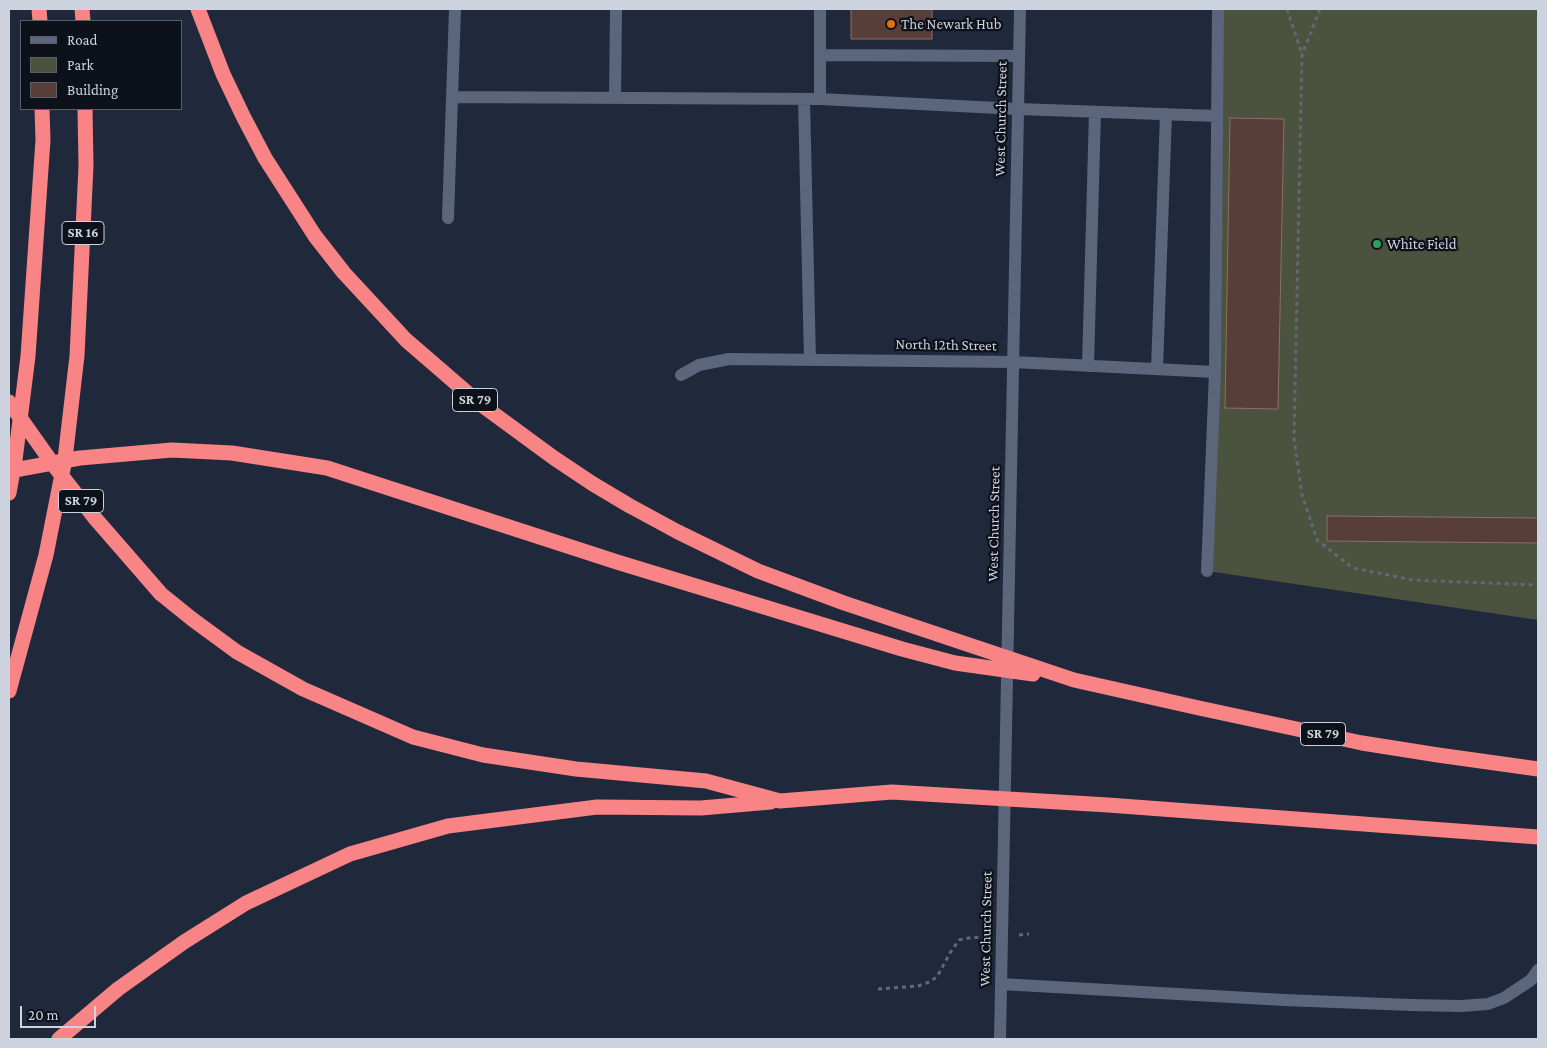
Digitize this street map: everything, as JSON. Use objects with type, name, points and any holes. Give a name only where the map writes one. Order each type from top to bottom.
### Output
[{"type":"highway","name":"SR 79","points":[[198,9],[223,74],[265,158],[315,236],[344,273],[406,340],[444,374],[507,424],[592,484],[670,528],[758,571],[903,623],[1074,680],[1362,742],[1438,756],[1538,769]]},
{"type":"highway","points":[[9,493],[28,356],[43,140],[42,110]]},
{"type":"highway","name":"SR 16","points":[[9,691],[46,555],[65,459],[77,356],[86,166],[85,110]]},
{"type":"highway","name":"SR 79","points":[[9,402],[55,467],[94,517],[161,594],[245,657],[303,689],[413,737],[483,755],[567,768],[706,781],[780,801],[892,792],[1108,805],[1531,837]]},
{"type":"highway","points":[[9,471],[80,458],[172,450],[232,453],[327,468],[617,562],[902,649],[955,662],[1074,680]]},
{"type":"highway","points":[[58,1039],[118,990],[184,942],[246,903],[350,854],[448,826],[597,807],[701,808],[780,801]]},
{"type":"street","points":[[448,218],[455,9]]},
{"type":"street","points":[[615,98],[616,9]]},
{"type":"street","points":[[820,9],[820,99]]},
{"type":"street","name":"West Church Street","points":[[1000,1039],[1020,9]]},
{"type":"street","points":[[1207,572],[1215,372],[1218,9]]},
{"type":"street","points":[[820,55],[1019,56]]},
{"type":"street","points":[[452,97],[820,99],[1018,109],[1217,116]]},
{"type":"street","points":[[804,99],[810,360]]},
{"type":"street","points":[[1088,366],[1094,112]]},
{"type":"street","points":[[1157,369],[1166,114]]},
{"type":"street","name":"North 12th Street","points":[[681,375],[700,365],[729,359],[1013,362],[1215,372]]},
{"type":"street","points":[[1001,984],[1411,1006],[1462,1006],[1488,1004],[1504,998],[1530,980],[1538,970]]},
{"type":"path","points":[[1287,9],[1302,55],[1294,440],[1302,495],[1317,540],[1353,568],[1413,580],[1538,585]]},
{"type":"path","points":[[1302,55],[1320,9]]},
{"type":"path","points":[[878,990],[918,986],[937,977],[959,940],[1002,937]]},
{"type":"green space","name":"White Field","points":[[1218,9],[1538,9],[1538,620],[1207,571]]},
{"type":"building","name":"The Newark Hub","points":[[851,9],[932,9],[932,39],[851,39]]},
{"type":"building","points":[[1230,118],[1284,119],[1278,409],[1225,408]]},
{"type":"building","points":[[1327,516],[1538,518],[1538,543],[1327,541]]},
{"type":"place","name":"The Newark Hub","points":[[891,24]]},
{"type":"place","name":"White Field","points":[[1377,244]]}]
